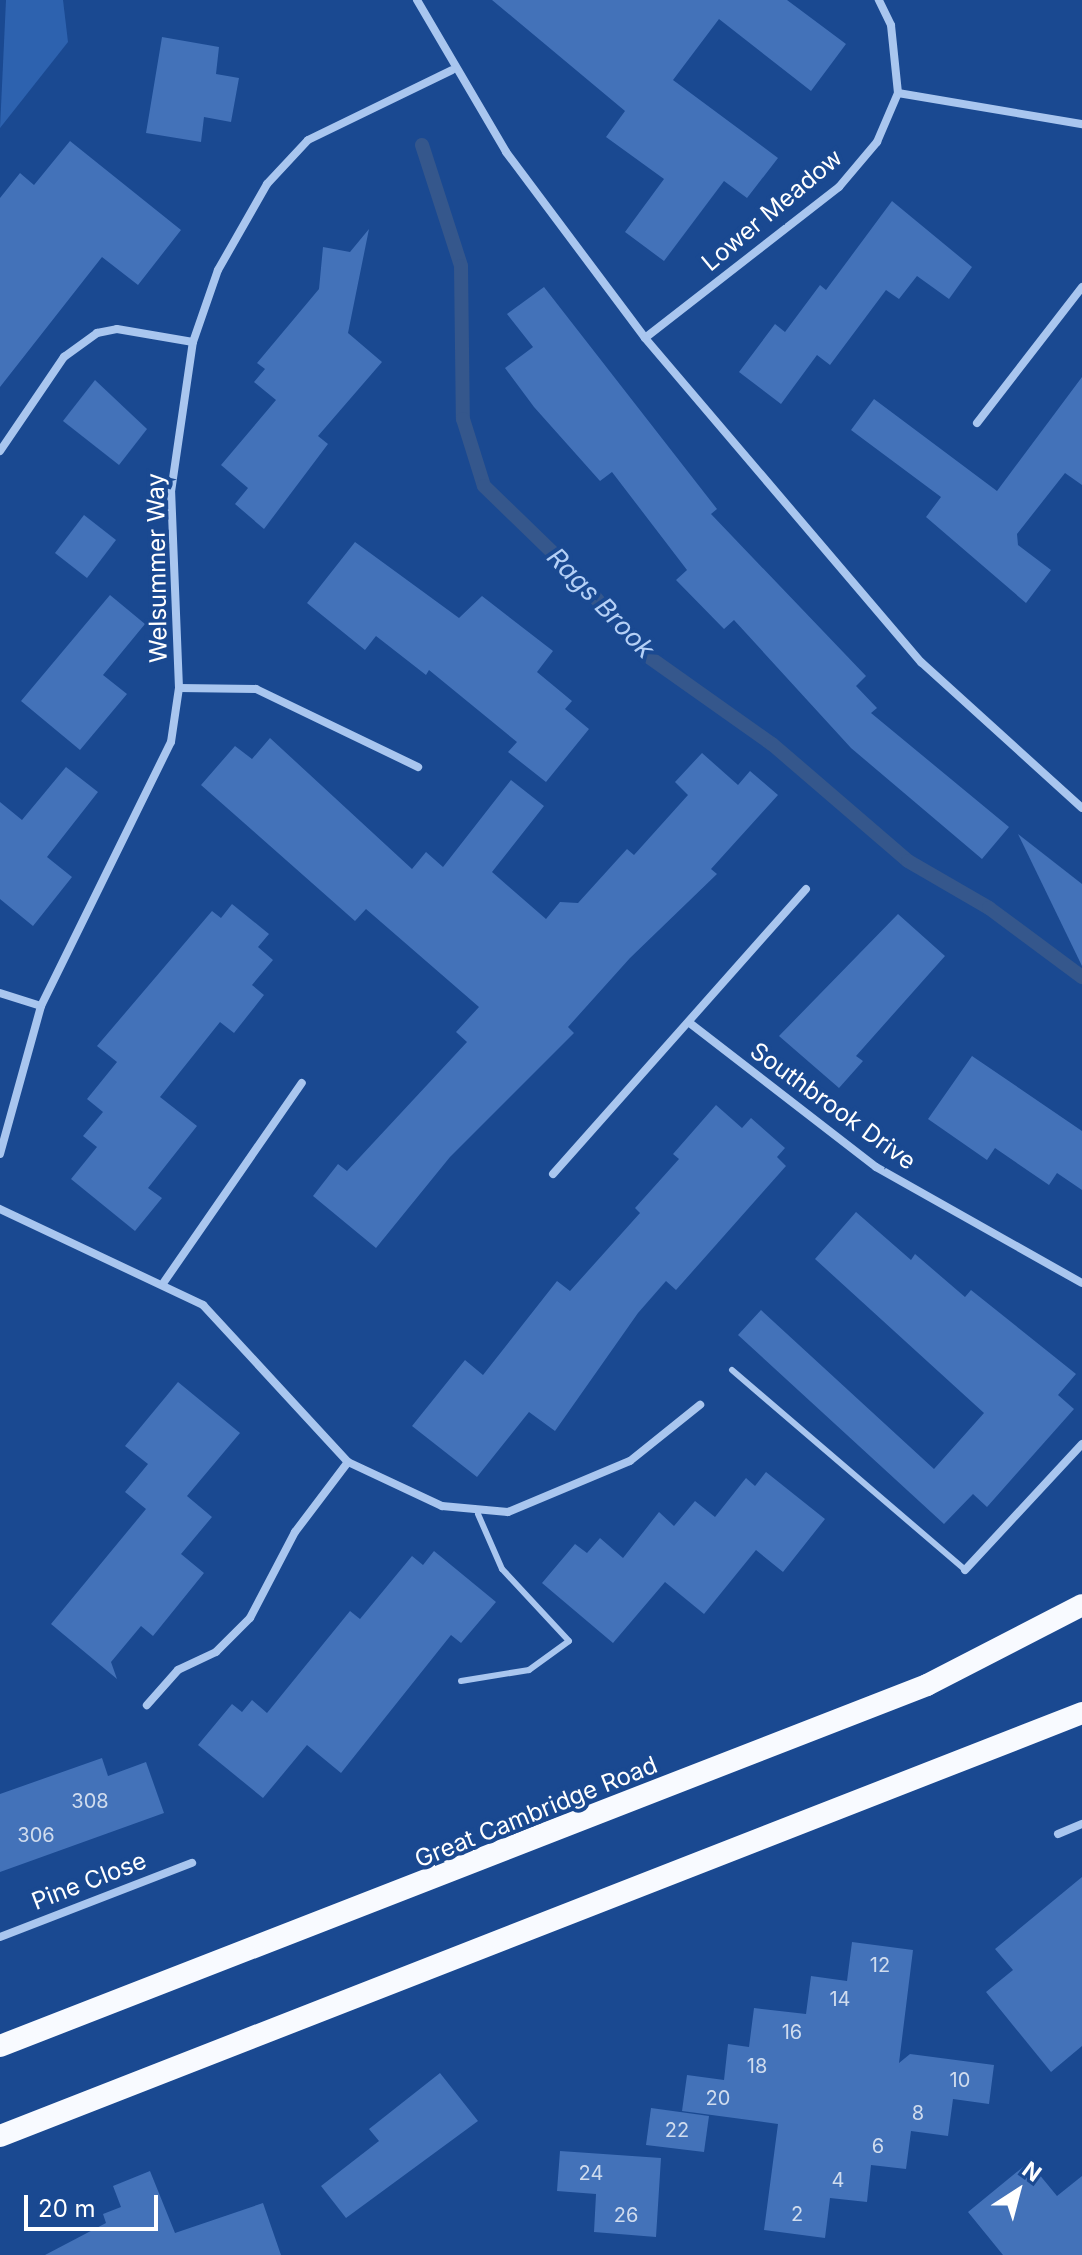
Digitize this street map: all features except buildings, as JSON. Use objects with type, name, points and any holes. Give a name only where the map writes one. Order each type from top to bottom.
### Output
[{"type":"highway","name":"Great Cambridge Road","points":[[0,2046],[927,1685],[1082,1605]]},
{"type":"highway","points":[[0,2136],[1082,1713]]},
{"type":"street","points":[[417,0],[452,70],[645,338],[921,662],[1082,808]]},
{"type":"street","name":"Lower Meadow","points":[[645,338],[839,187],[877,142],[898,93],[891,25],[879,0]]},
{"type":"street","name":"Welsummer Way","points":[[0,1154],[41,1006],[141,813],[171,742],[179,688],[171,492],[193,342],[245,218],[292,155],[343,118],[452,70]]},
{"type":"street","points":[[898,93],[1082,124]]},
{"type":"street","points":[[977,423],[1082,287]]},
{"type":"street","points":[[0,451],[64,357],[97,333],[117,329],[193,342]]},
{"type":"street","points":[[179,688],[256,689],[418,767]]},
{"type":"street","points":[[553,1174],[691,1024],[806,889]]},
{"type":"street","points":[[0,993],[41,1006]]},
{"type":"street","name":"Southbrook Drive","points":[[691,1024],[876,1167],[1082,1283]]},
{"type":"street","points":[[164,1282],[302,1083]]},
{"type":"street","points":[[0,1209],[164,1282],[233,1330],[348,1462],[411,1494],[478,1514],[508,1512],[596,1479],[700,1405]]},
{"type":"street","points":[[965,1570],[1082,1444]]},
{"type":"street","points":[[147,1705],[178,1670],[216,1652],[250,1618],[295,1532],[348,1462]]},
{"type":"street","points":[[1058,1834],[1082,1824]]},
{"type":"street","name":"Pine Close","points":[[0,1937],[192,1863]]},
{"type":"lane","points":[[732,1370],[965,1570]]},
{"type":"lane","points":[[461,1681],[529,1670],[569,1641],[502,1569],[478,1514]]},
{"type":"shaded area","points":[[6,0],[63,0],[68,42],[0,128]]},
{"type":"waterway","name":"Rags Brook","points":[[422,145],[461,266],[463,419],[484,486],[580,579],[639,650],[772,744],[908,861],[989,908],[1082,977]]}]
